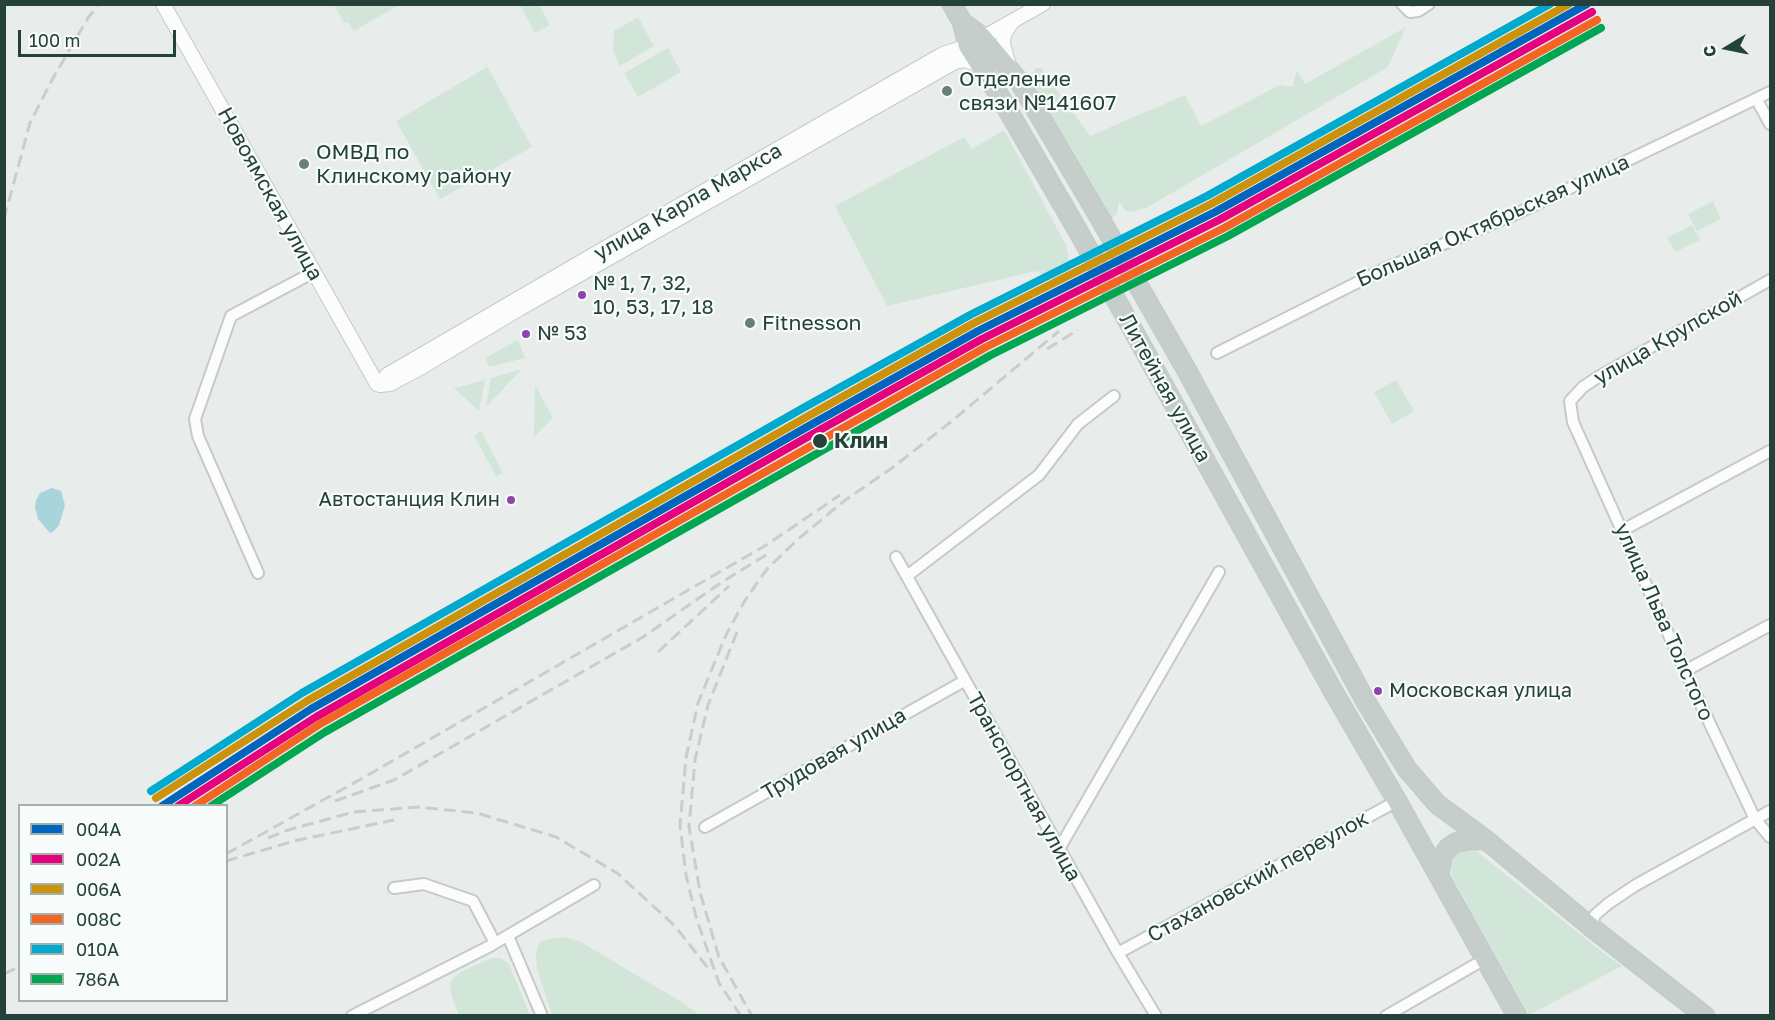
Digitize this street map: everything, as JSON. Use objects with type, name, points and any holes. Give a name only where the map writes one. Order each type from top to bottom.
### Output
[{"type":"highway","name":"Литейная улица","points":[[952,4],[975,42],[984,71],[1078,231],[1333,691],[1517,1016]]},
{"type":"highway","name":"Литейная улица","points":[[975,42],[1014,75],[1098,216],[1248,482],[1366,702],[1407,769],[1437,804],[1486,840],[1591,927],[1705,1016]]},
{"type":"highway","points":[[1439,876],[1442,857],[1448,848],[1455,843],[1467,840],[1486,840]]},
{"type":"street","name":"Новоямская улица","points":[[164,4],[314,272],[380,384]]},
{"type":"street","name":"улица Карла Маркса","points":[[380,384],[387,375],[943,54],[975,42],[1043,4]]},
{"type":"street","points":[[1402,4],[1407,10],[1414,12],[1429,4]]},
{"type":"street","points":[[1013,21],[1004,34],[1003,44],[1014,75]]},
{"type":"street","name":"улица Карла Маркса","points":[[380,384],[390,384],[422,367],[519,309],[955,62],[975,42]]},
{"type":"street","points":[[955,62],[965,60],[974,63],[984,71]]},
{"type":"street","name":"Большая Октябрьская улица","points":[[1217,353],[1386,268],[1518,213],[1770,92]]},
{"type":"street","points":[[1757,100],[1770,124]]},
{"type":"street","points":[[258,573],[198,436],[195,419],[231,316],[314,272]]},
{"type":"street","name":"улица Крупской","points":[[1570,401],[1583,387],[1598,377],[1770,280]]},
{"type":"street","points":[[907,576],[1039,475],[1078,424],[1113,396]]},
{"type":"street","name":"улица Льва Толстого","points":[[1570,401],[1573,422],[1685,671],[1755,819],[1770,837]]},
{"type":"street","points":[[1623,530],[1770,451]]},
{"type":"street","name":"Транспортная улица","points":[[896,557],[1155,1016]]},
{"type":"street","points":[[1059,849],[1219,572]]},
{"type":"street","points":[[1685,671],[1770,625]]},
{"type":"street","name":"Трудовая улица","points":[[705,827],[964,681]]},
{"type":"street","name":"Стахановский переулок","points":[[1118,953],[1397,801]]},
{"type":"street","points":[[1591,927],[1595,915],[1636,885],[1770,810]]},
{"type":"street","points":[[394,888],[424,884],[472,901],[495,943]]},
{"type":"street","points":[[352,1016],[508,936],[594,885]]},
{"type":"street","points":[[508,936],[542,1016]]},
{"type":"street","points":[[1386,1016],[1485,959]]},
{"type":"green space","points":[[334,5],[399,5],[354,31],[348,22],[344,23]]},
{"type":"green space","points":[[453,5],[532,147],[440,199],[396,121],[487,67]]},
{"type":"green space","points":[[520,5],[539,5],[550,25],[535,33]]},
{"type":"green space","points":[[638,17],[654,46],[620,66],[613,51],[614,31]]},
{"type":"green space","points":[[1406,27],[1388,67],[1146,208],[1126,211],[1119,202],[1117,214],[1110,219],[1033,84],[1032,75],[1036,68],[1041,68],[1090,136],[1185,95],[1201,126],[1280,85],[1292,87],[1297,70],[1305,84]]},
{"type":"green space","points":[[668,48],[681,72],[638,97],[624,73]]},
{"type":"green space","points":[[1004,130],[1066,245],[1070,265],[1069,276],[1055,280],[1036,271],[887,306],[835,206],[964,137],[972,149]]},
{"type":"green space","points":[[1713,201],[1721,219],[1697,231],[1688,214]]},
{"type":"green space","points":[[1692,225],[1700,240],[1675,252],[1667,238]]},
{"type":"green space","points":[[518,340],[525,358],[489,367],[485,358]]},
{"type":"green space","points":[[522,369],[486,407],[491,378]]},
{"type":"green space","points":[[485,380],[479,411],[454,388]]},
{"type":"green space","points":[[1396,380],[1414,411],[1392,424],[1374,392]]},
{"type":"green space","points":[[535,385],[553,418],[534,437]]},
{"type":"green space","points":[[481,431],[503,473],[496,476],[474,436]]},
{"type":"green space","points":[[1467,848],[1475,850],[1622,966],[1529,1015],[1452,877],[1451,864],[1457,853]]},
{"type":"green space","points":[[564,937],[579,941],[700,1015],[552,1015],[537,969],[536,954],[539,942]]},
{"type":"green space","points":[[492,958],[501,958],[509,964],[530,1015],[459,1015],[452,998],[450,985],[453,978],[462,971]]},
{"type":"water","points":[[52,488],[61,491],[65,505],[59,525],[50,533],[38,519],[35,507],[40,493]]},
{"type":"railway","points":[[4,219],[30,123],[53,78],[88,18],[99,4]]},
{"type":"railway","points":[[1471,71],[1514,39],[1568,4]]},
{"type":"railway","points":[[1047,349],[1078,330]]},
{"type":"railway","points":[[741,1016],[719,983],[696,917],[686,875],[680,825],[686,758],[698,703],[726,635],[759,580],[796,541],[844,501],[892,468],[952,421],[1059,331]]},
{"type":"railway","points":[[228,853],[361,779],[768,544],[840,495]]},
{"type":"railway","points":[[335,801],[394,780],[643,637],[722,582],[766,555]]},
{"type":"railway","points":[[658,652],[729,586]]},
{"type":"railway","points":[[737,632],[708,705],[695,760],[689,827],[700,892],[719,957],[752,1016]]},
{"type":"railway","points":[[268,838],[288,830],[354,812],[417,807],[477,813],[556,837],[617,873],[675,926],[711,972]]},
{"type":"railway","points":[[228,860],[294,841],[394,820]]},
{"type":"railway","points":[[4,974],[18,967]]},
{"type":"transit line","name":"010А","points":[[151,791],[302,693],[805,407],[970,315],[1207,196],[1550,4]]},
{"type":"transit line","name":"006А","points":[[156,798],[307,701],[810,415],[974,323],[1211,204],[1569,4]]},
{"type":"transit line","name":"004А","points":[[165,804],[311,709],[814,423],[978,331],[1215,212],[1587,4]]},
{"type":"transit line","name":"002А","points":[[181,804],[316,717],[818,431],[982,339],[1219,220],[1592,12]]},
{"type":"transit line","name":"008С","points":[[198,804],[320,724],[986,347],[1224,228],[1597,20]]},
{"type":"transit line","name":"786А","points":[[214,804],[325,732],[991,355],[1228,236],[1601,28]]},
{"type":"place","name":"Отделение связи №141607","points":[[947,91]]},
{"type":"place","name":"ОМВД по Клинскому району","points":[[304,164]]},
{"type":"place","name":"№ 1, 7, 32, 10, 53, 17, 18","points":[[582,295]]},
{"type":"place","name":"Fitnesson","points":[[750,323]]},
{"type":"place","name":"№ 53","points":[[526,334]]},
{"type":"place","name":"Клин","points":[[820,441]]},
{"type":"place","name":"Автостанция Клин","points":[[511,500]]},
{"type":"place","name":"Московская улица","points":[[1378,691]]}]
